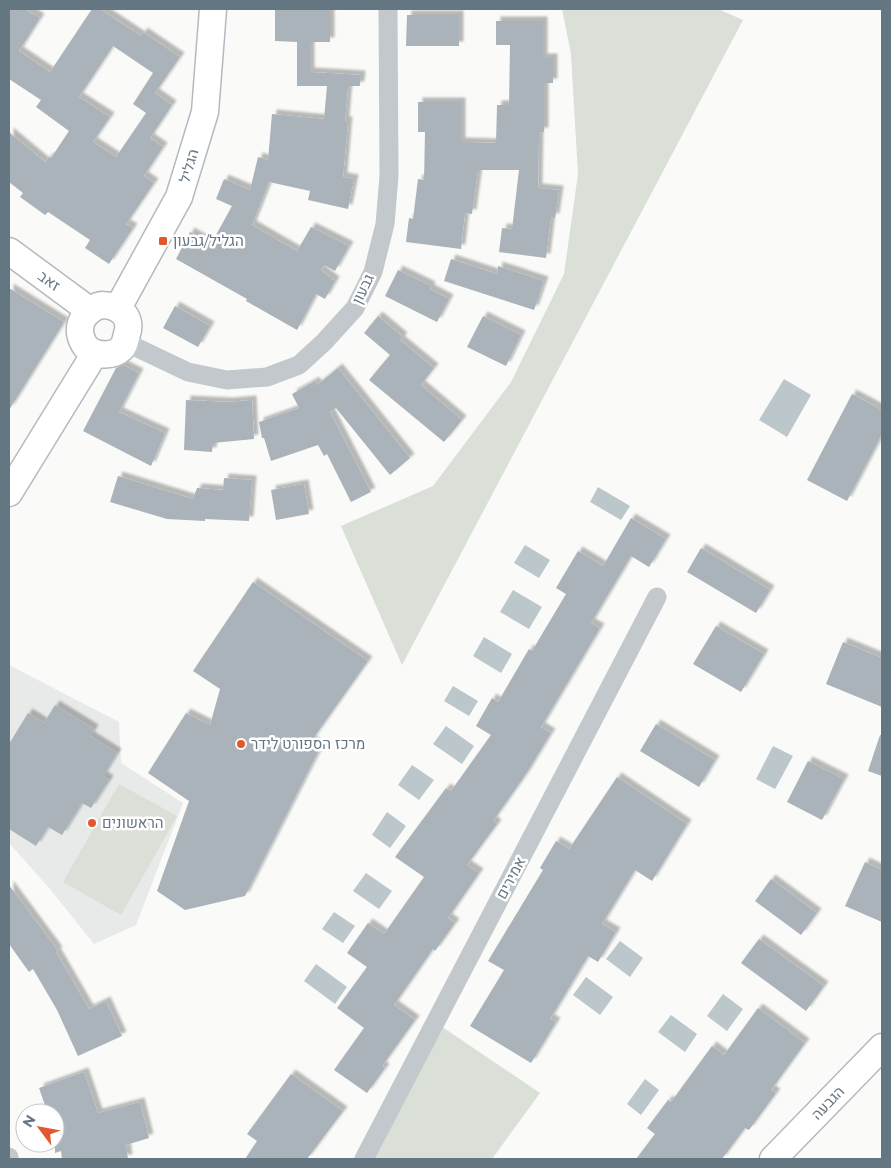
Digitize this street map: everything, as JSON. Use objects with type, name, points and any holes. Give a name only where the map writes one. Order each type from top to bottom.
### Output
[{"type":"street","name":"הגליל","points":[[118,308],[180,197],[204,112],[212,9]]},
{"type":"street","name":"גבעון","points":[[125,342],[188,372],[226,380],[267,377],[299,364],[324,342],[356,308],[373,272],[385,224],[389,176],[388,9]]},
{"type":"street","name":"זאב","points":[[9,251],[89,310]]},
{"type":"street","points":[[102,305],[118,308],[127,319],[130,327],[123,347],[116,352],[108,354],[90,348],[80,333],[83,316],[89,310],[102,305]]},
{"type":"street","points":[[9,466],[90,348]]},
{"type":"street","points":[[9,493],[90,348]]},
{"type":"street","name":"אמירים","points":[[364,1159],[657,597]]},
{"type":"street","name":"הגבעה","points":[[773,1159],[882,1047]]},
{"type":"shaded area","points":[[562,9],[718,9],[743,20],[402,665],[341,526],[433,486],[511,382],[564,274],[578,174],[571,54]]},
{"type":"shaded area","points":[[784,379],[811,395],[787,437],[759,420]]},
{"type":"shaded area","points":[[598,487],[630,506],[621,520],[590,502]]},
{"type":"shaded area","points":[[525,545],[550,560],[539,578],[514,563]]},
{"type":"shaded area","points":[[513,590],[542,607],[529,629],[500,612]]},
{"type":"shaded area","points":[[484,637],[512,654],[501,673],[473,656]]},
{"type":"shaded area","name":"הראשונים","points":[[9,665],[119,722],[121,763],[183,803],[136,925],[94,944],[50,889],[9,843]]},
{"type":"shaded area","points":[[453,686],[478,701],[469,716],[444,701]]},
{"type":"shaded area","points":[[446,726],[474,746],[462,764],[433,744]]},
{"type":"shaded area","points":[[773,746],[793,756],[775,789],[756,779]]},
{"type":"shaded area","points":[[412,765],[434,780],[419,800],[398,785]]},
{"type":"shaded area","points":[[119,784],[177,816],[121,915],[63,882]]},
{"type":"shaded area","points":[[387,812],[406,826],[390,848],[372,835]]},
{"type":"shaded area","points":[[366,873],[392,891],[379,909],[353,891]]},
{"type":"shaded area","points":[[334,912],[355,926],[343,943],[322,929]]},
{"type":"shaded area","points":[[620,941],[643,958],[630,977],[606,959]]},
{"type":"shaded area","points":[[316,964],[347,987],[335,1004],[304,981]]},
{"type":"shaded area","points":[[586,977],[613,997],[600,1015],[573,995]]},
{"type":"shaded area","points":[[723,994],[743,1009],[727,1031],[707,1016]]},
{"type":"shaded area","points":[[671,1015],[697,1034],[685,1052],[658,1032]]},
{"type":"shaded area","points":[[435,1022],[540,1093],[492,1159],[364,1159]]},
{"type":"shaded area","points":[[645,1079],[659,1090],[641,1115],[627,1104]]},
{"type":"building","points":[[9,9],[25,9],[40,18],[19,51],[50,72],[92,9],[100,9],[141,36],[143,32],[180,57],[155,93],[172,105],[150,138],[163,147],[144,176],[154,183],[126,224],[133,228],[109,264],[85,248],[90,240],[48,212],[45,215],[20,197],[23,193],[9,182],[9,132],[45,162],[49,157],[51,158],[69,131],[36,107],[41,100],[9,79]],"holes":[[[113,46],[153,73],[133,104],[146,113],[116,157],[93,142],[110,117],[79,97]]]},
{"type":"building","points":[[275,9],[330,9],[330,42],[310,42],[310,72],[361,75],[360,86],[348,86],[345,121],[348,121],[343,177],[354,179],[348,209],[308,200],[310,191],[269,182],[252,225],[297,251],[311,227],[349,246],[335,271],[324,265],[321,270],[335,281],[325,299],[316,294],[297,330],[176,259],[190,232],[211,244],[232,206],[216,199],[224,179],[250,190],[258,157],[268,160],[272,114],[324,119],[327,86],[297,86],[297,42],[275,41]]},
{"type":"building","points":[[407,15],[459,15],[459,46],[406,46]]},
{"type":"building","points":[[496,21],[543,21],[543,58],[553,58],[553,83],[544,83],[544,132],[539,132],[538,188],[559,190],[555,218],[551,217],[546,258],[499,252],[502,228],[512,229],[519,170],[478,170],[472,214],[465,213],[461,249],[406,242],[409,218],[413,219],[418,179],[424,180],[425,132],[418,132],[418,102],[461,102],[461,142],[496,143],[497,105],[509,105],[510,45],[496,45]]},
{"type":"building","points":[[451,259],[497,274],[498,266],[544,281],[534,310],[444,281]]},
{"type":"building","points":[[398,270],[431,286],[430,289],[449,299],[437,322],[385,296]]},
{"type":"building","points":[[9,288],[64,322],[9,410]]},
{"type":"building","points":[[175,306],[210,326],[198,347],[163,328]]},
{"type":"building","points":[[378,316],[403,337],[400,340],[434,368],[421,385],[462,420],[444,442],[369,380],[390,355],[364,333]]},
{"type":"building","points":[[483,316],[521,335],[506,366],[467,347]]},
{"type":"building","points":[[123,365],[139,373],[119,412],[165,433],[151,466],[83,431],[116,368]]},
{"type":"building","points":[[338,368],[410,458],[390,475],[336,408],[330,412],[371,492],[351,502],[327,454],[324,456],[318,445],[271,461],[264,438],[262,438],[259,422],[299,408],[292,394],[315,381],[317,385]]},
{"type":"building","points":[[852,394],[882,410],[882,434],[847,501],[807,480]]},
{"type":"building","points":[[186,400],[228,402],[252,400],[254,439],[213,443],[212,452],[184,450]]},
{"type":"building","points":[[118,476],[193,499],[197,488],[223,490],[224,478],[252,480],[249,521],[167,519],[110,502]]},
{"type":"building","points":[[304,484],[309,514],[276,520],[271,490]]},
{"type":"building","points":[[631,518],[666,539],[649,567],[631,556],[591,623],[600,628],[541,727],[551,733],[526,774],[493,821],[497,824],[467,865],[479,873],[448,918],[455,923],[435,951],[433,949],[394,1005],[415,1020],[382,1066],[385,1068],[367,1093],[334,1070],[364,1028],[337,1008],[367,967],[347,953],[368,923],[384,934],[424,877],[395,857],[446,788],[451,791],[491,735],[476,726],[492,698],[498,702],[529,649],[532,651],[566,594],[556,588],[578,551],[603,566]]},
{"type":"building","points":[[701,548],[770,590],[756,613],[687,572]]},
{"type":"building","name":"מרכז הספורט לידר","points":[[253,582],[368,661],[312,740],[320,748],[245,896],[185,910],[157,891],[189,801],[148,773],[186,713],[210,725],[220,689],[193,671]]},
{"type":"building","points":[[716,626],[764,654],[741,692],[693,664]]},
{"type":"building","points":[[843,642],[882,658],[882,707],[826,684]]},
{"type":"building","points":[[55,705],[94,729],[90,736],[117,753],[103,776],[109,780],[91,808],[82,803],[62,835],[48,827],[36,846],[9,829],[9,744],[28,713],[44,723]]},
{"type":"building","points":[[656,724],[715,760],[699,787],[640,751]]},
{"type":"building","points":[[880,735],[882,735],[882,776],[868,771]]},
{"type":"building","points":[[808,761],[844,779],[822,820],[787,802]]},
{"type":"building","points":[[617,777],[687,824],[652,881],[635,870],[602,924],[616,932],[598,962],[588,956],[550,1019],[556,1022],[531,1063],[470,1026],[504,970],[488,961],[543,870],[540,868],[556,841],[569,849]]},
{"type":"building","points":[[865,862],[882,870],[882,922],[845,906]]},
{"type":"building","points":[[771,879],[817,913],[801,935],[755,901]]},
{"type":"building","points":[[9,885],[58,951],[56,952],[89,1009],[106,1001],[122,1036],[78,1056],[57,1010],[33,969],[29,972],[9,944]]},
{"type":"building","points":[[759,939],[824,986],[806,1011],[741,963]]},
{"type":"building","points":[[758,1008],[805,1043],[771,1090],[776,1093],[749,1130],[745,1128],[722,1159],[636,1159],[655,1134],[647,1128],[668,1100],[671,1102],[712,1046],[724,1055]]},
{"type":"building","points":[[84,1072],[98,1113],[140,1102],[149,1138],[126,1145],[128,1159],[62,1159],[61,1153],[65,1153],[65,1103],[44,1103],[39,1088]]},
{"type":"building","points":[[291,1074],[343,1111],[307,1159],[245,1159],[257,1141],[247,1134]]},
{"type":"place","name":"הגליל/גבעון","points":[[163,241]]},
{"type":"place","name":"מרכז הספורט לידר","points":[[241,744]]},
{"type":"place","name":"הראשונים","points":[[92,823]]}]
